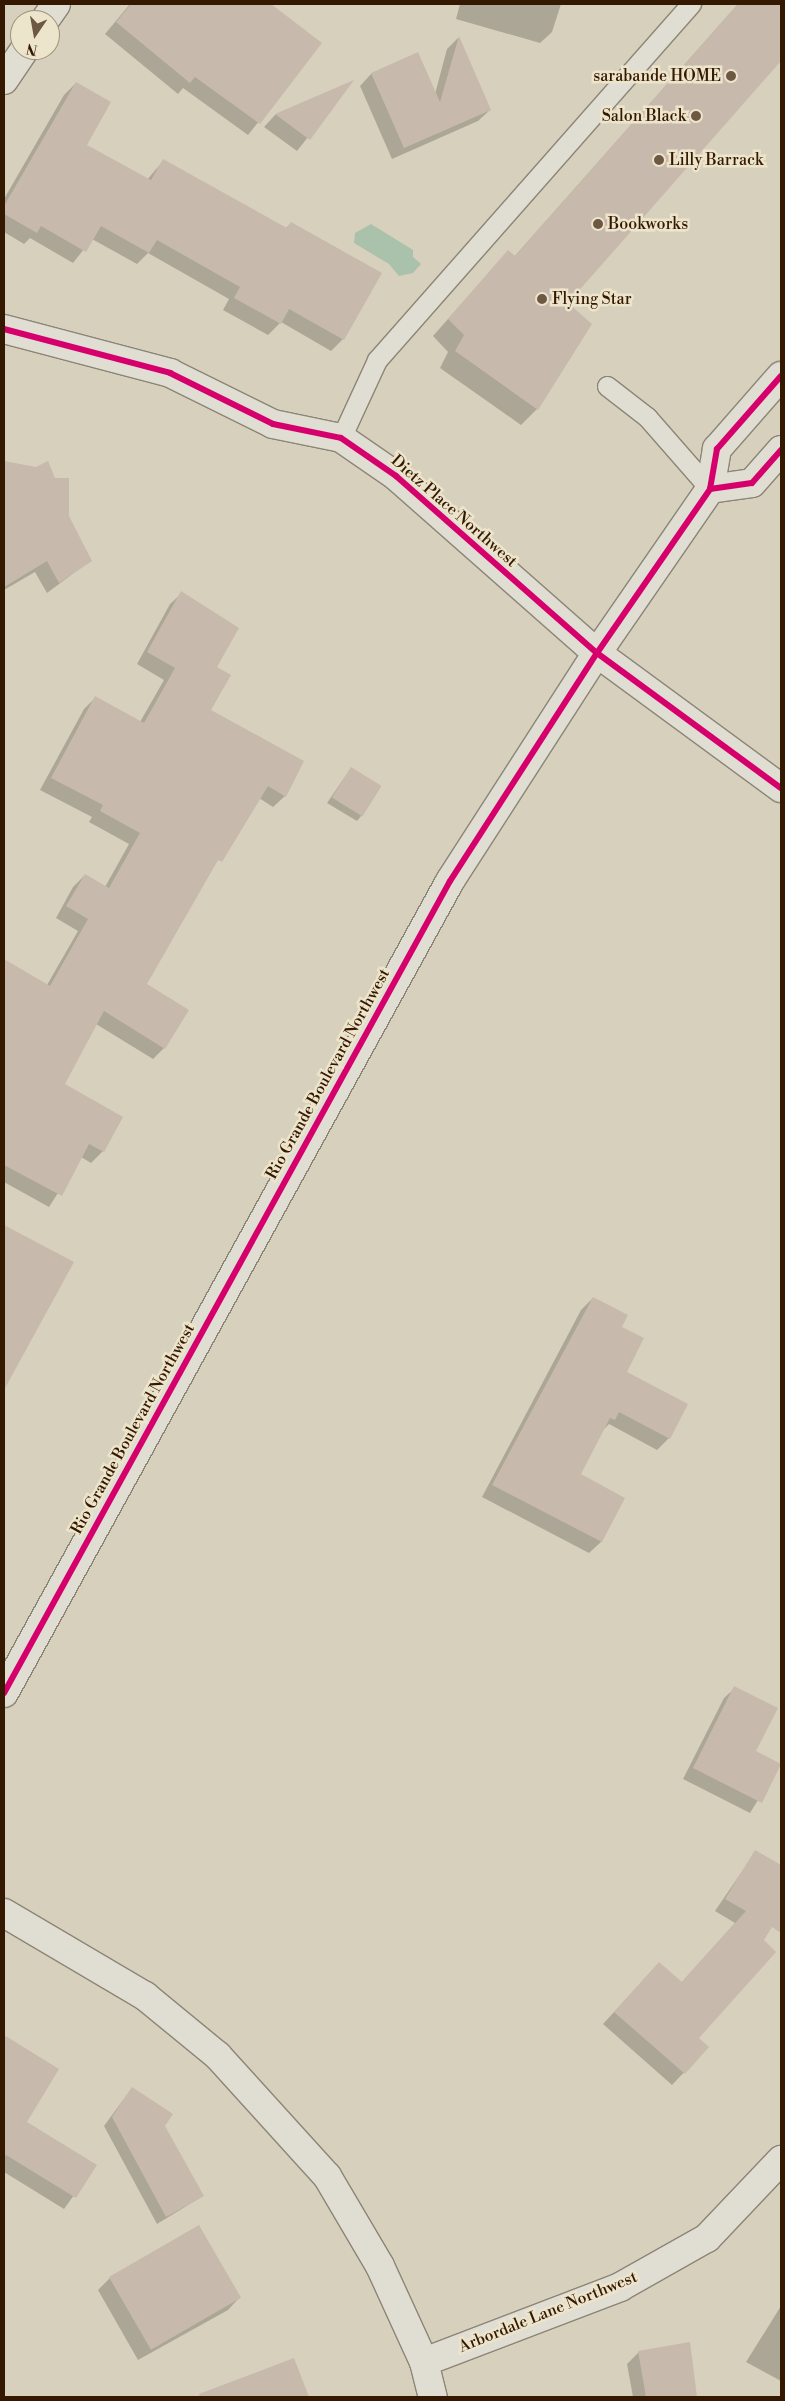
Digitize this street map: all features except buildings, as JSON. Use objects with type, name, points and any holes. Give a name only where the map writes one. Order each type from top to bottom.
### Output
[{"type":"street","points":[[4,80],[17,60]]},
{"type":"street","name":"Dietz Place Northwest","points":[[4,329],[170,373],[273,424],[341,438],[396,476],[597,653],[781,788]]},
{"type":"street","name":"Rio Grande Boulevard Northwest","points":[[4,1693],[450,881],[597,653],[710,489],[717,449],[781,376]]},
{"type":"street","points":[[710,489],[752,483],[781,450]]},
{"type":"street","points":[[4,1913],[145,1996],[218,2056],[327,2176],[380,2266],[424,2362],[433,2397]]},
{"type":"street","name":"Arbordale Lane Northwest","points":[[424,2362],[620,2287],[707,2238],[781,2160]]},
{"type":"lane","points":[[341,438],[377,360],[691,4]]},
{"type":"lane","points":[[607,386],[647,417],[710,489]]},
{"type":"shaded area","points":[[371,224],[413,250],[413,257],[421,264],[413,273],[399,276],[389,264],[354,243],[355,233]]},
{"type":"cycle path","points":[[4,329],[170,373],[273,424],[341,438],[396,476],[597,653],[781,788]]},
{"type":"cycle path","points":[[4,1693],[450,881],[597,653],[710,489],[717,449],[781,376]]},
{"type":"cycle path","points":[[710,489],[752,483],[781,450]]},
{"type":"place","name":"sarabande HOME","points":[[731,76]]},
{"type":"place","name":"Salon Black","points":[[696,116]]},
{"type":"place","name":"Lilly Barrack","points":[[659,160]]},
{"type":"place","name":"Bookworks","points":[[598,224]]},
{"type":"place","name":"Flying Star","points":[[542,299]]}]
